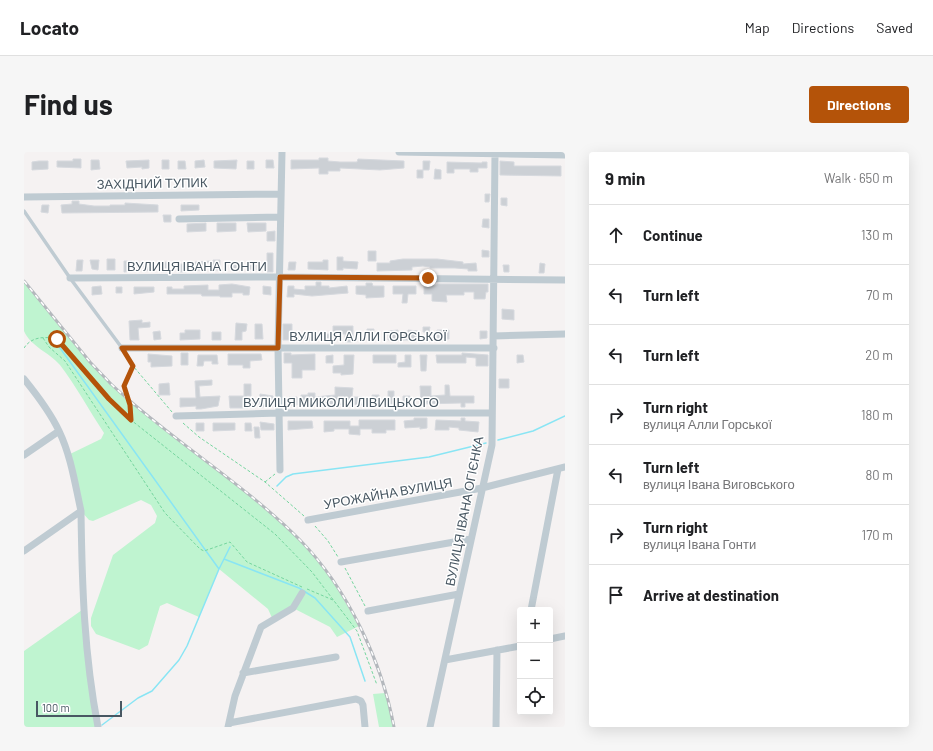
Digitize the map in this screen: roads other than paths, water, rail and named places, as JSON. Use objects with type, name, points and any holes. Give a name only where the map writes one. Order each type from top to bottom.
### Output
[{"type":"street","points":[[280,470],[278,348],[282,152]]},
{"type":"street","points":[[399,152],[565,154]]},
{"type":"street","name":"ВУЛИЦЯ ІВАНА ОГІЄНКА","points":[[430,727],[492,445],[495,153]]},
{"type":"street","name":"ЗАХІДНИЙ ТУПИК","points":[[24,197],[280,194]]},
{"type":"street","points":[[179,219],[280,217]]},
{"type":"street","name":"ВУЛИЦЯ ІВАНА ГОНТИ","points":[[70,278],[280,277],[565,280]]},
{"type":"street","points":[[494,336],[565,334]]},
{"type":"street","name":"ВУЛИЦЯ АЛЛИ ГОРСЬКОЇ","points":[[122,348],[494,348]]},
{"type":"street","points":[[24,379],[45,407],[59,431],[68,455],[80,511],[84,635],[90,686],[98,727]]},
{"type":"street","name":"ВУЛИЦЯ МИКОЛИ ЛІВИЦЬКОГО","points":[[176,416],[279,413],[492,413]]},
{"type":"street","points":[[24,455],[59,431]]},
{"type":"street","points":[[532,607],[562,468]]},
{"type":"street","name":"УРОЖАЙНА ВУЛИЦЯ","points":[[308,520],[482,488],[562,468]]},
{"type":"street","points":[[24,552],[80,511]]},
{"type":"street","points":[[341,562],[471,539]]},
{"type":"street","points":[[302,593],[293,608],[261,627],[235,696],[229,725],[356,699],[361,701],[363,705],[365,727]]},
{"type":"street","points":[[368,611],[459,594]]},
{"type":"street","points":[[553,638],[565,636]]},
{"type":"street","points":[[445,660],[517,647]]},
{"type":"street","points":[[496,727],[497,650]]},
{"type":"street","points":[[243,673],[336,658]]},
{"type":"lane","points":[[24,211],[70,278],[122,348]]},
{"type":"waterway","points":[[55,341],[219,569]]},
{"type":"waterway","points":[[498,440],[533,431],[565,416]]},
{"type":"waterway","points":[[277,486],[286,477],[293,474],[429,457],[486,443]]},
{"type":"waterway","points":[[102,725],[138,698],[152,691],[179,660],[187,646],[219,569],[230,547]]},
{"type":"waterway","points":[[224,559],[299,588],[315,598],[350,637],[365,681]]},
{"type":"railway","points":[[24,281],[90,362],[111,384],[158,424],[231,480],[278,519],[317,559],[333,580],[360,627],[381,677],[394,727]]}]
